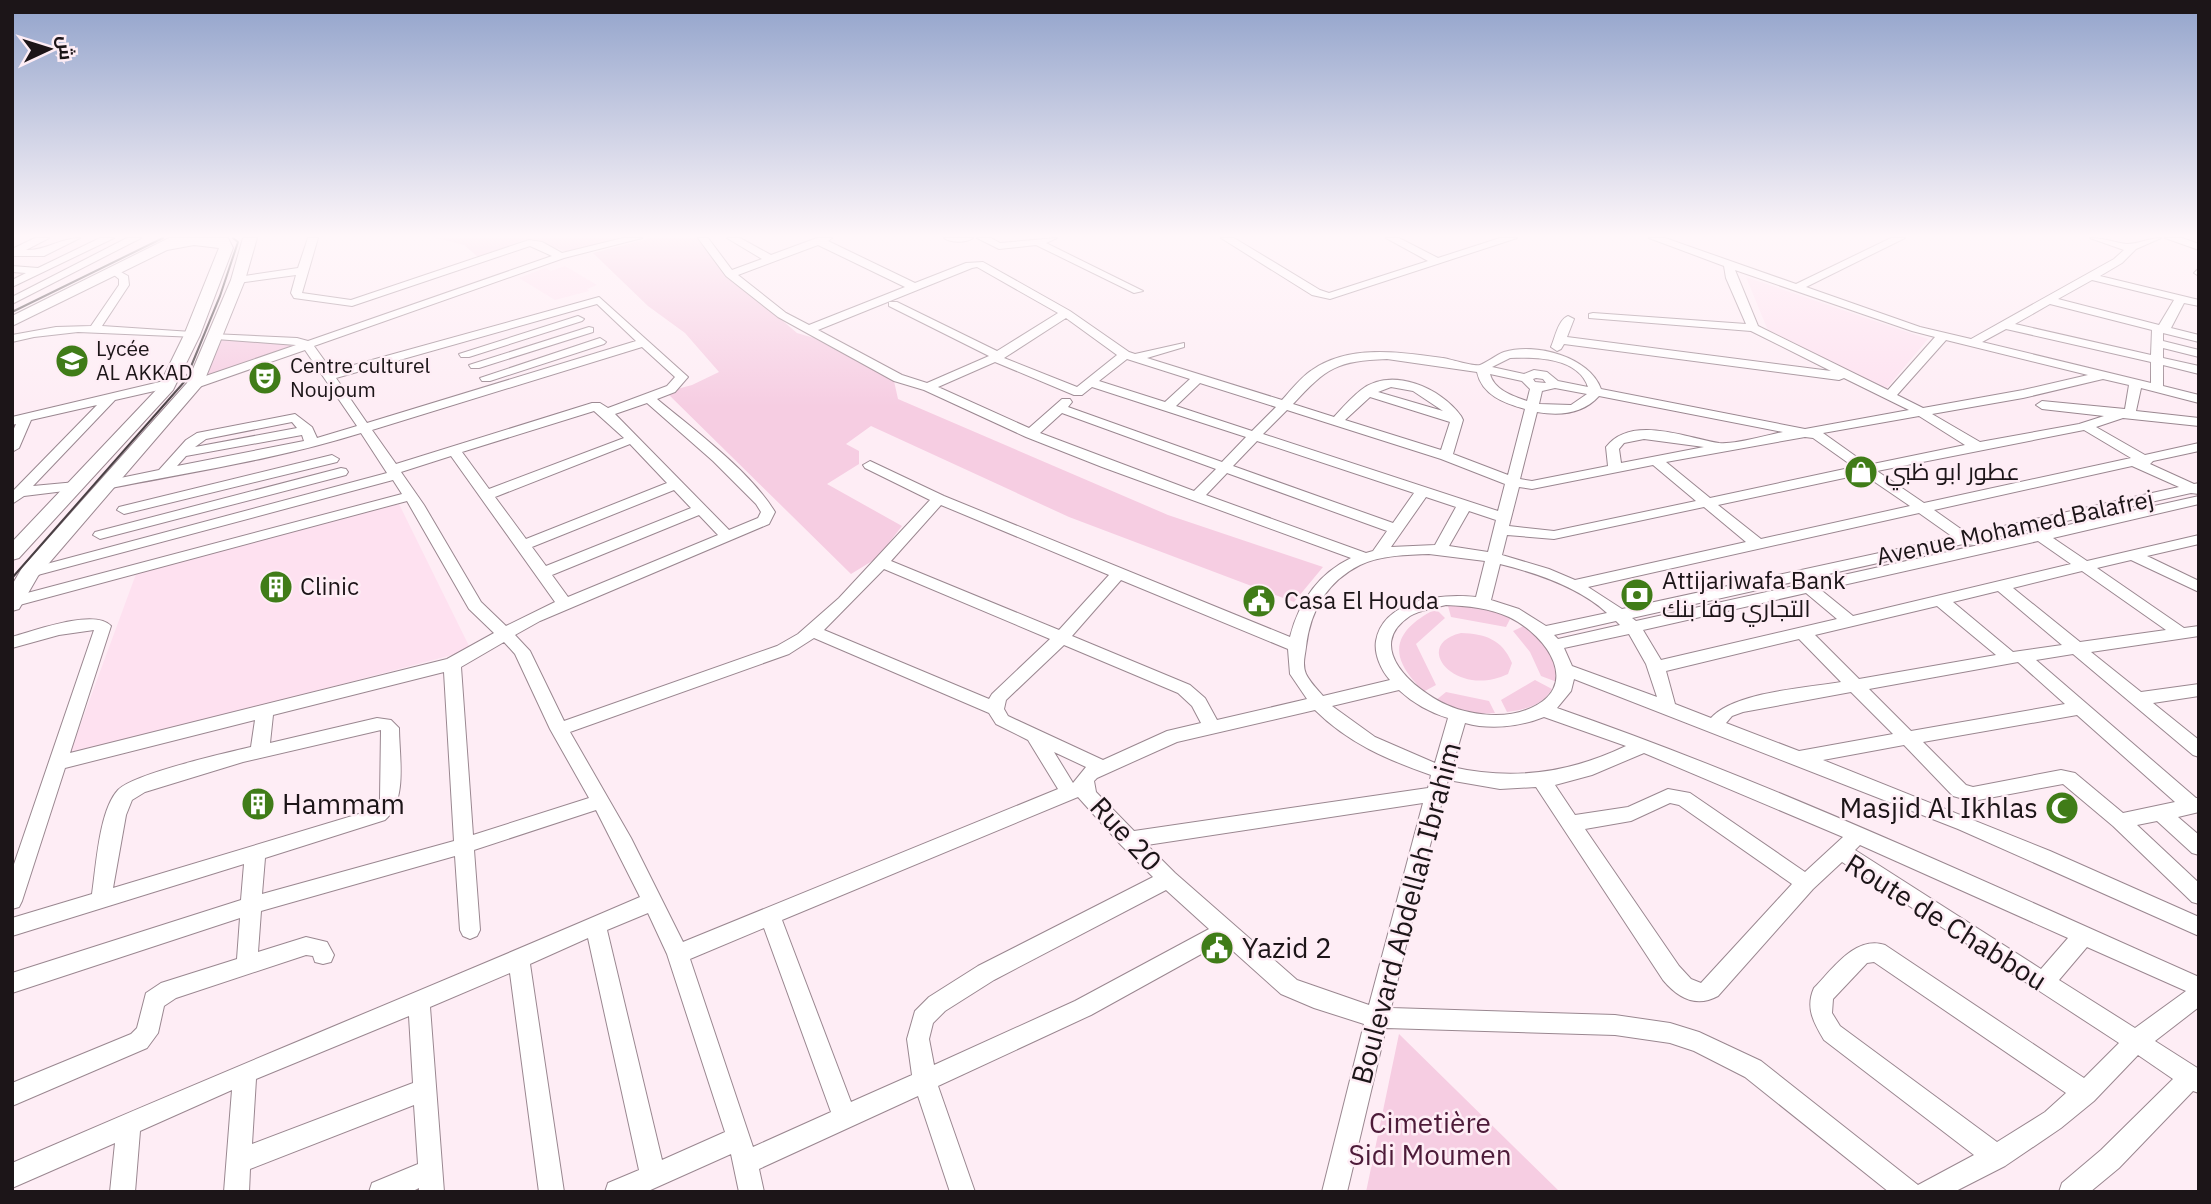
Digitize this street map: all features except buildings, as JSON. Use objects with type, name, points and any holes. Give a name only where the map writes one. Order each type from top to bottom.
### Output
[{"type":"main road","points":[[12,316],[58,294]]},
{"type":"main road","points":[[12,322],[68,294]]},
{"type":"main road","points":[[12,554],[157,400],[192,335],[208,294]]},
{"type":"main road","points":[[13,603],[29,573],[195,384],[233,294]]},
{"type":"street","points":[[93,331],[118,294]]},
{"type":"street","points":[[297,294],[352,303],[379,320]]},
{"type":"street","points":[[352,303],[378,294]]},
{"type":"street","points":[[195,384],[457,294]]},
{"type":"street","points":[[756,294],[782,315],[898,378],[928,387],[1031,435],[1196,497],[1372,557]]},
{"type":"street","points":[[814,332],[898,294]]},
{"type":"street","points":[[814,332],[918,294]]},
{"type":"street","points":[[1033,294],[1130,356],[1446,456],[1513,482],[1532,485],[1723,447],[2023,394],[2099,374]]},
{"type":"street","points":[[1738,294],[1753,328]]},
{"type":"street","points":[[1815,294],[1943,336],[2199,399]]},
{"type":"street","points":[[1972,343],[2058,294]]},
{"type":"street","points":[[2162,294],[2199,303]]},
{"type":"street","points":[[2157,387],[2157,331],[2167,326],[2181,299]]},
{"type":"street","points":[[2048,300],[2199,339]]},
{"type":"street","points":[[328,376],[567,307],[601,301],[682,377],[677,386],[650,399],[607,413]]},
{"type":"street","points":[[893,304],[999,356],[1001,362],[1078,392]]},
{"type":"street","points":[[567,307],[611,353]]},
{"type":"street","points":[[928,387],[999,356],[1066,313]]},
{"type":"street","points":[[1593,316],[1753,328],[1922,412],[1976,446]]},
{"type":"street","points":[[465,354],[579,319]]},
{"type":"street","points":[[1482,603],[1532,408],[1568,319]]},
{"type":"street","points":[[2005,325],[2199,370]]},
{"type":"street","points":[[12,339],[51,330],[192,335]]},
{"type":"street","points":[[475,365],[589,330]]},
{"type":"street","points":[[216,336],[297,341],[307,344],[410,496],[475,605],[525,656],[559,729],[601,801],[678,954],[739,1138],[752,1192]]},
{"type":"street","points":[[1889,396],[1943,336]]},
{"type":"street","points":[[1559,340],[1849,377]]},
{"type":"street","points":[[453,341],[490,384]]},
{"type":"street","points":[[106,485],[365,429],[600,342]]},
{"type":"street","points":[[490,384],[645,342]]},
{"type":"street","points":[[2157,343],[2199,354]]},
{"type":"street","points":[[1031,435],[1090,382],[1130,356],[1180,345]]},
{"type":"street","points":[[2094,347],[2099,374]]},
{"type":"street","points":[[1196,497],[1315,373],[1329,364],[1375,355],[1423,359],[1807,432],[1822,438],[1981,550]]},
{"type":"street","points":[[1508,355],[1554,358],[1581,369],[1590,376],[1596,392],[1593,398],[1575,407],[1532,408],[1493,392],[1486,384],[1483,370],[1488,364],[1508,355]]},
{"type":"street","points":[[1411,384],[1423,359]]},
{"type":"street","points":[[1166,408],[1197,379]]},
{"type":"street","points":[[1090,382],[1465,506],[1501,523],[1537,535],[1554,535],[2125,414],[2133,403],[2135,382]]},
{"type":"street","points":[[12,448],[19,419],[168,384]]},
{"type":"street","points":[[1336,422],[1366,392],[1384,385],[1411,384],[1439,402],[1457,419]]},
{"type":"street","points":[[1366,392],[1457,419]]},
{"type":"street","points":[[2023,394],[2197,492]]},
{"type":"street","points":[[16,495],[112,396]]},
{"type":"street","points":[[59,763],[452,664],[484,650],[504,634],[565,604],[764,521],[768,516],[767,508],[718,458],[650,399]]},
{"type":"street","points":[[2042,405],[2199,422]]},
{"type":"street","points":[[29,573],[351,487],[454,450],[593,406],[600,407],[607,413],[727,536]]},
{"type":"street","points":[[1060,408],[1396,529]]},
{"type":"street","points":[[78,560],[191,443],[209,433],[288,418],[299,419],[351,487]]},
{"type":"street","points":[[1446,456],[1457,419]]},
{"type":"street","points":[[1615,468],[1612,449],[1615,443],[1632,436],[1673,436],[1723,447]]},
{"type":"street","points":[[487,495],[632,439]]},
{"type":"street","points":[[1573,585],[2142,462],[2199,447]]},
{"type":"street","points":[[454,450],[565,604]]},
{"type":"street","points":[[124,510],[332,459]]},
{"type":"street","points":[[1655,460],[1759,545]]},
{"type":"street","points":[[870,465],[939,499],[1298,647]]},
{"type":"street","points":[[100,535],[341,472]]},
{"type":"street","points":[[523,545],[676,484]]},
{"type":"street","points":[[16,495],[76,486]]},
{"type":"street","points":[[1372,557],[1422,492]]},
{"type":"street","name":"Avenue Mohamed Balafrej","points":[[1626,622],[1808,587],[2042,537],[2197,492]]},
{"type":"street","name":"Avenue Mohamed Balafrej","points":[[1550,639],[1966,539],[2197,492]]},
{"type":"street","points":[[13,603],[410,496]]},
{"type":"street","points":[[559,729],[783,650],[813,631],[939,499]]},
{"type":"street","points":[[1439,551],[1465,506]]},
{"type":"street","points":[[542,573],[701,509]]},
{"type":"street","points":[[2042,537],[2083,566],[2190,632]]},
{"type":"street","points":[[1657,667],[1939,599],[2195,543]]},
{"type":"street","points":[[1643,745],[1600,767],[1542,780],[1483,781],[1442,772],[1375,747],[1343,726],[1318,701],[1297,672],[1298,634],[1322,584],[1338,572],[1372,557],[1439,551],[1492,556],[1573,585],[1626,622],[1657,667],[1667,707]]},
{"type":"street","points":[[2134,555],[2199,587]]},
{"type":"street","points":[[881,562],[1191,693],[1212,727]]},
{"type":"street","points":[[995,709],[998,698],[1061,638],[1119,573]]},
{"type":"street","points":[[2000,585],[2199,750]]},
{"type":"street","points":[[1808,587],[1849,621]]},
{"type":"street","points":[[1939,599],[2080,708],[2195,805]]},
{"type":"street","points":[[1455,600],[1482,603],[1526,620],[1550,639],[1566,670],[1564,686],[1557,699],[1526,718],[1504,721],[1458,716],[1425,703],[1400,684],[1384,658],[1382,645],[1391,623],[1401,614],[1429,602],[1455,600]]},
{"type":"street","points":[[12,643],[95,623],[103,626],[12,901]]},
{"type":"street","points":[[813,631],[995,709],[1002,720],[1102,767]]},
{"type":"street","points":[[1715,724],[1731,708],[2016,657],[2190,632]]},
{"type":"street","points":[[1802,633],[1956,788],[1973,794],[2064,777],[2075,782],[2120,821],[2199,896]]},
{"type":"street","points":[[452,664],[470,930]]},
{"type":"street","points":[[1566,670],[1801,757],[2119,890],[2199,927]]},
{"type":"street","name":"Rue 20","points":[[1400,684],[1173,736],[1090,773],[1077,789],[1087,795],[1168,878],[1289,987],[1377,1018],[1615,1026],[1643,1028],[1689,1039],[1753,1069],[1909,1192]]},
{"type":"street","points":[[2138,699],[2199,690]]},
{"type":"street","points":[[1801,757],[2080,708]]},
{"type":"street","points":[[1543,710],[1643,745],[1858,835],[2199,987]]},
{"type":"street","points":[[259,753],[265,713]]},
{"type":"street","name":"Boulevard Abdellah Ibrahim","points":[[1334,1192],[1435,793],[1458,716]]},
{"type":"street","points":[[12,927],[367,820],[384,811],[389,799],[391,730],[388,725],[377,724],[155,781],[127,793],[112,836],[101,899]]},
{"type":"street","points":[[678,954],[1077,789],[1035,736]]},
{"type":"street","name":"Route de Chabbou","points":[[1542,780],[1569,824],[1678,982],[1696,993],[1706,993],[1806,883],[1841,851],[2195,1079]]},
{"type":"street","points":[[1128,840],[1435,793]]},
{"type":"street","points":[[1569,824],[1631,814],[1668,796],[1683,798],[1806,883]]},
{"type":"street","points":[[12,983],[250,906],[463,846],[601,801]]},
{"type":"street","points":[[2120,821],[2195,805]]},
{"type":"street","points":[[2161,813],[2199,847]]},
{"type":"street","points":[[1841,851],[1858,835]]},
{"type":"street","points":[[247,964],[255,854]]},
{"type":"street","points":[[963,1192],[925,1083],[918,1052],[919,1028],[923,1018],[937,1004],[1034,947],[1102,915],[1168,878]]},
{"type":"street","points":[[12,1176],[245,1073],[419,1002],[653,901]]},
{"type":"street","points":[[770,915],[845,1118]]},
{"type":"street","points":[[596,926],[653,1176]]},
{"type":"street","points":[[745,1163],[1083,1009],[1226,930]]},
{"type":"street","points":[[2043,982],[2084,935]]},
{"type":"street","points":[[12,1094],[139,1041],[147,1033],[154,1000],[164,992],[310,946],[320,948],[323,956]]},
{"type":"street","points":[[1996,1157],[1859,1056],[1828,1029],[1821,1014],[1822,995],[1861,956],[1877,952],[2086,1093]]},
{"type":"street","points":[[519,959],[552,1192]]},
{"type":"street","points":[[1928,1192],[1996,1157],[2053,1120],[2086,1093],[2136,1041],[2199,994]]},
{"type":"street","points":[[382,1192],[432,1182],[419,1002]]},
{"type":"street","points":[[236,1192],[245,1073]]},
{"type":"street","points":[[2071,1192],[2195,1079]]},
{"type":"street","points":[[238,1161],[426,1089]]},
{"type":"street","points":[[122,1192],[129,1125]]},
{"type":"street","points":[[617,1192],[739,1138]]},
{"type":"shaded area","points":[[545,294],[577,294],[555,300]]},
{"type":"shaded area","points":[[1753,294],[1796,294],[1928,339],[1885,390],[1769,333]]},
{"type":"shaded area","points":[[399,504],[471,650],[69,756],[136,574]]},
{"type":"green space","points":[[636,294],[752,294],[797,333],[814,338],[894,381],[898,399],[1168,515],[1323,567],[1294,602],[1069,517],[871,426],[846,444],[859,451],[859,464],[827,484],[902,526],[877,558],[851,574],[666,392],[692,385],[719,372],[685,333]]},
{"type":"green space","points":[[218,338],[306,343],[196,382]]},
{"type":"green space","points":[[1448,606],[1484,606],[1511,617],[1506,627],[1451,617]]},
{"type":"green space","points":[[1436,609],[1445,618],[1416,644],[1436,685],[1423,692],[1403,665],[1399,646],[1413,624]]},
{"type":"green space","points":[[1526,625],[1553,647],[1557,682],[1541,676],[1530,652],[1513,631]]},
{"type":"green space","points":[[1461,633],[1478,635],[1498,643],[1512,663],[1508,674],[1489,680],[1472,680],[1457,675],[1446,667],[1440,658],[1440,648],[1446,639]]},
{"type":"green space","points":[[1535,680],[1552,689],[1548,695],[1533,706],[1507,712],[1501,700]]},
{"type":"green space","points":[[1446,692],[1489,701],[1495,713],[1464,715],[1435,701]]},
{"type":"green space","name":"Cimetière Sidi Moumen","points":[[1399,1034],[1560,1192],[1366,1192]]},
{"type":"tram line","points":[[12,312],[48,294]]},
{"type":"tram line","points":[[12,578],[185,381],[221,294]]},
{"type":"place","name":"Lycée AL AKKAD","points":[[72,361]]},
{"type":"place","name":"Centre culturel Noujoum","points":[[265,378]]},
{"type":"place","name":"عطور ابو ظبي","points":[[1861,472]]},
{"type":"place","name":"Clinic","points":[[276,587]]},
{"type":"place","name":"Attijariwafa Bank التجاري وفا بنك","points":[[1637,595]]},
{"type":"place","name":"Casa El Houda","points":[[1259,601]]},
{"type":"place","name":"Hammam","points":[[258,804]]},
{"type":"place","name":"Masjid Al Ikhlas","points":[[2062,808]]},
{"type":"place","name":"Yazid 2","points":[[1217,948]]}]
